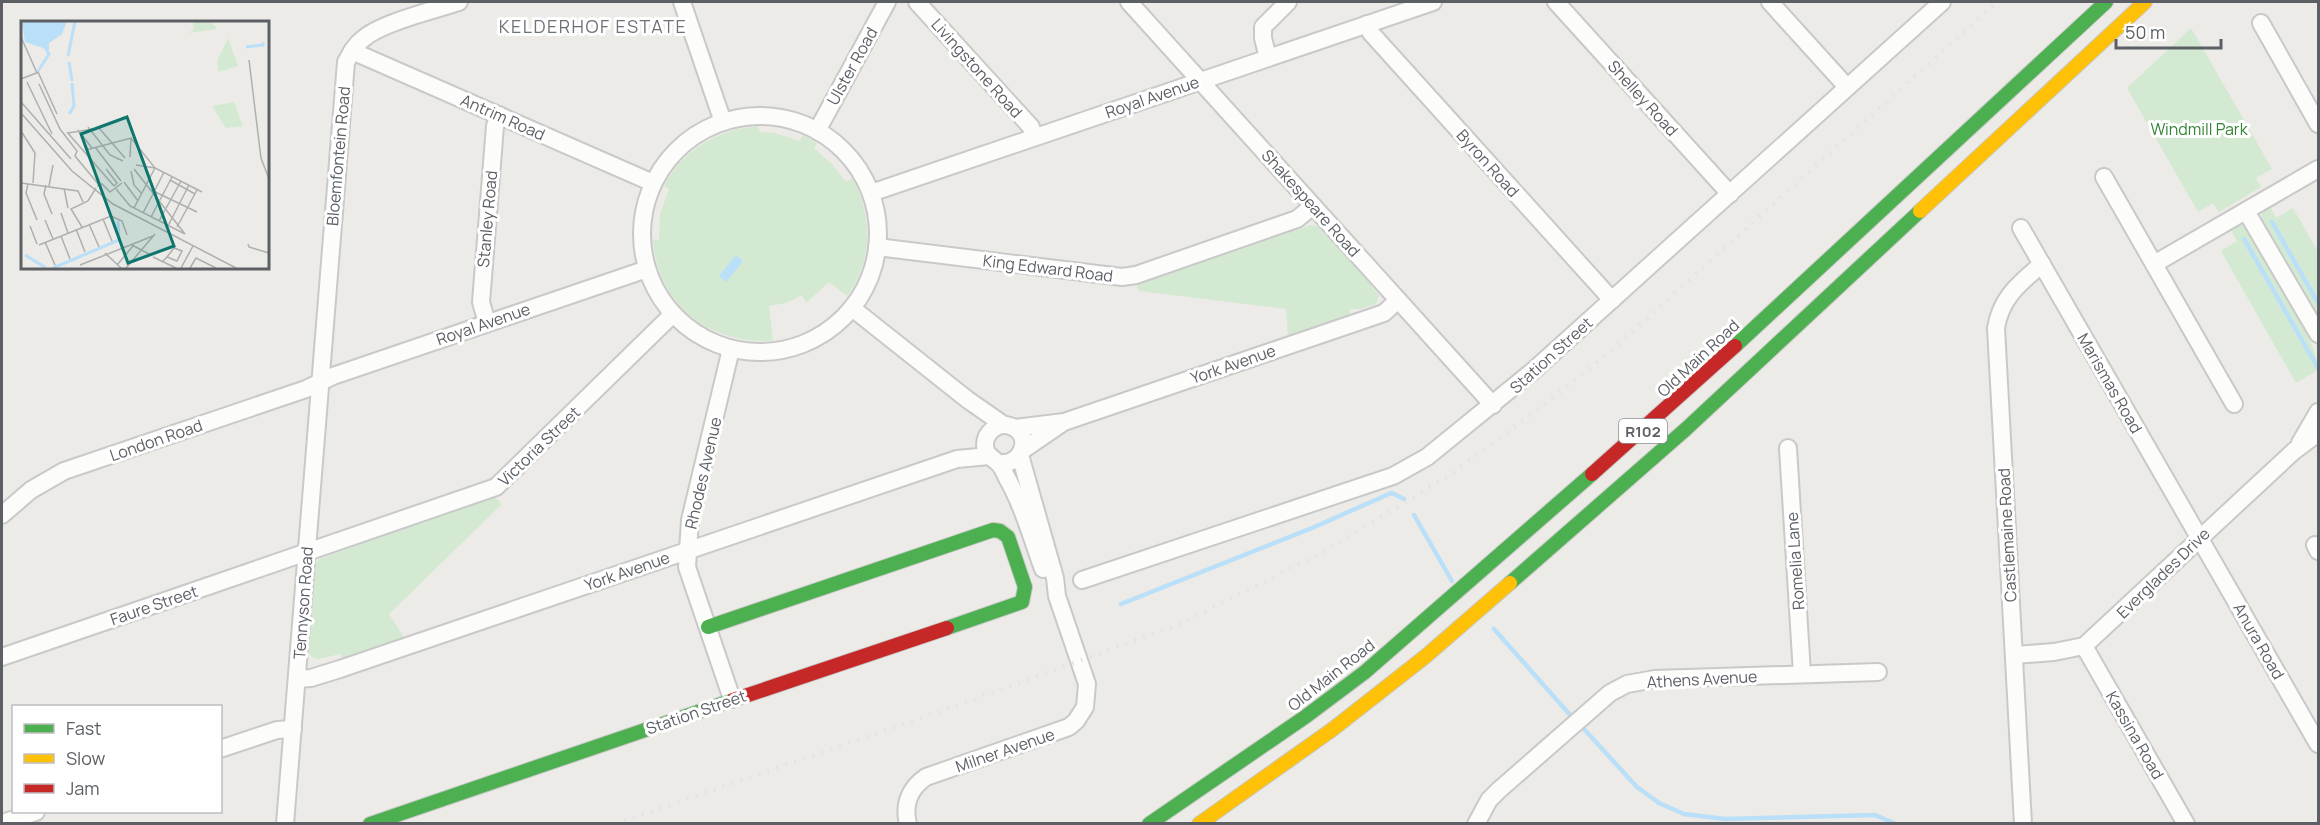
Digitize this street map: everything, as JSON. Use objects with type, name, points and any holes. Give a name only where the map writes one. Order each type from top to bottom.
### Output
[{"type":"main road","name":"Old Main Road","points":[[1149,824],[1305,717],[1365,672],[1667,409],[2106,2]]},
{"type":"main road","name":"R102","points":[[1199,824],[1333,729],[1426,656],[1686,429],[2145,2]]},
{"type":"main road","name":"Station Street","points":[[370,824],[1022,602],[1024,587],[1008,537],[1000,531],[993,530],[708,627]]},
{"type":"street","points":[[352,51],[364,38],[377,29],[459,2]]},
{"type":"street","points":[[682,2],[723,122]]},
{"type":"street","name":"Ulster Road","points":[[817,130],[887,2]]},
{"type":"street","name":"Livingstone Road","points":[[917,2],[1031,127],[1034,137]]},
{"type":"street","name":"Shakespeare Road","points":[[1128,2],[1493,405]]},
{"type":"street","points":[[1268,58],[1263,27],[1288,2]]},
{"type":"street","name":"Royal Avenue","points":[[871,193],[1433,2]]},
{"type":"street","name":"Shelley Road","points":[[1556,2],[1730,194]]},
{"type":"street","points":[[1770,2],[1847,87]]},
{"type":"street","name":"Station Street","points":[[1082,580],[1393,476],[1427,457],[1493,405],[1612,300],[1942,2]]},
{"type":"street","points":[[2260,23],[2319,124]]},
{"type":"street","name":"Byron Road","points":[[1367,24],[1371,33],[1612,300]]},
{"type":"street","name":"Antrim Road","points":[[352,51],[653,183]]},
{"type":"street","name":"Bloemfontein Road","points":[[320,382],[344,75],[346,62],[352,51]]},
{"type":"street","name":"Stanley Road","points":[[487,323],[481,302],[495,126],[499,115]]},
{"type":"street","points":[[762,116],[799,122],[817,130],[849,157],[871,193],[878,229],[877,247],[864,289],[852,308],[839,322],[824,334],[789,349],[750,352],[731,349],[700,336],[673,314],[653,285],[647,269],[643,252],[643,217],[653,183],[682,145],[695,135],[723,122],[762,116]]},
{"type":"street","points":[[2154,264],[2319,169]]},
{"type":"street","points":[[2104,177],[2234,404]]},
{"type":"street","name":"King Edward Road","points":[[877,247],[1122,277],[1297,219],[1313,206]]},
{"type":"street","points":[[2246,211],[2315,329],[2319,344]]},
{"type":"street","name":"Marismas Road","points":[[2021,228],[2200,538]]},
{"type":"street","name":"Castlemaine Road","points":[[2023,824],[1996,328],[2000,311],[2008,296],[2042,264]]},
{"type":"street","name":"Royal Avenue","points":[[320,382],[647,269]]},
{"type":"street","name":"York Avenue","points":[[1010,427],[1064,422],[1384,313],[1398,300]]},
{"type":"street","points":[[852,308],[968,400],[1023,438],[1022,453],[1011,463],[994,460],[986,451],[987,436],[968,400]]},
{"type":"street","name":"Victoria Street","points":[[307,553],[496,487],[673,314]]},
{"type":"street","name":"Rhodes Avenue","points":[[731,349],[690,520],[687,567],[732,699]]},
{"type":"street","name":"London Road","points":[[2,514],[31,490],[64,471],[306,389],[320,382]]},
{"type":"street","name":"Tennyson Road","points":[[285,824],[320,382]]},
{"type":"street","name":"Everglades Drive","points":[[2294,451],[2319,412]]},
{"type":"street","name":"York Avenue","points":[[1022,453],[1064,422]]},
{"type":"street","points":[[987,436],[993,429],[1010,427]]},
{"type":"street","name":"Everglades Drive","points":[[2084,646],[2294,451],[2319,433]]},
{"type":"street","name":"York Avenue","points":[[297,679],[311,678],[957,459],[987,436]]},
{"type":"street","name":"Romelia Lane","points":[[1788,448],[1802,674]]},
{"type":"street","name":"Milner Avenue","points":[[1022,453],[1055,578],[1057,596]]},
{"type":"street","name":"York Avenue","points":[[957,459],[994,460]]},
{"type":"street","name":"Milner Avenue","points":[[908,824],[906,813],[909,795],[915,785],[926,777],[1069,727],[1081,714],[1087,699],[1087,684],[1057,596],[1049,582],[1010,483],[994,460]]},
{"type":"street","name":"Anura Road","points":[[2200,538],[2319,744]]},
{"type":"street","name":"Faure Street","points":[[2,657],[307,553]]},
{"type":"street","points":[[2014,655],[2054,652],[2084,646]]},
{"type":"street","name":"Kassina Road","points":[[2084,646],[2186,824]]},
{"type":"street","name":"Athens Avenue","points":[[1476,824],[1489,800],[1499,790],[1610,693],[1627,684],[1655,679],[1878,672]]},
{"type":"street","points":[[222,748],[277,730],[293,729]]},
{"type":"street","points":[[2,823],[33,813]]},
{"type":"green space","name":"Windmill Park","points":[[2191,28],[2272,169],[2256,178],[2261,187],[2219,212],[2213,203],[2198,212],[2127,88]]},
{"type":"green space","points":[[758,126],[760,132],[775,133],[800,141],[803,135],[817,143],[814,148],[833,165],[846,182],[852,178],[859,192],[867,222],[866,253],[862,268],[847,296],[829,282],[806,303],[802,295],[786,303],[769,306],[773,341],[728,336],[708,328],[691,316],[676,302],[665,284],[657,263],[653,240],[659,240],[660,214],[669,189],[664,186],[681,162],[703,144],[716,137],[743,128]]},
{"type":"green space","points":[[2269,205],[2276,218],[2293,208],[2318,252],[2318,321],[2261,221],[2262,210]]},
{"type":"green space","points":[[2237,224],[2245,226],[2249,231],[2290,300],[2316,356],[2318,370],[2296,383],[2221,251],[2237,241],[2230,228]]},
{"type":"green space","points":[[1311,225],[1318,226],[1330,239],[1332,237],[1374,284],[1372,287],[1379,295],[1376,304],[1360,309],[1350,309],[1350,317],[1288,338],[1286,309],[1139,291],[1135,281],[1291,228],[1293,231]]},
{"type":"green space","points":[[494,496],[502,504],[389,614],[405,639],[344,660],[340,654],[318,659],[312,657],[309,652],[310,635],[307,634],[310,588],[314,588],[315,565],[319,559],[342,551],[341,548]]},
{"type":"water","points":[[736,255],[743,261],[726,282],[719,276]]},
{"type":"waterway","points":[[2272,222],[2318,303]]},
{"type":"waterway","points":[[2244,239],[2318,368]]},
{"type":"waterway","points":[[1121,604],[1312,528],[1389,494],[1392,493],[1404,499]]},
{"type":"waterway","points":[[1414,515],[1452,581]]},
{"type":"waterway","points":[[1494,629],[1571,716]]},
{"type":"waterway","points":[[1583,728],[1637,787],[1659,803],[1684,814],[1725,819],[1875,815],[1896,824]]},
{"type":"railway","points":[[615,824],[967,702],[1182,623],[1325,551],[1450,475],[1604,357],[1997,2]]},
{"type":"traffic: fast","points":[[1735,346],[2106,2]]},
{"type":"traffic: fast","points":[[1510,583],[1686,429],[1920,211]]},
{"type":"traffic: fast","points":[[1149,824],[1305,717],[1365,672],[1592,474]]},
{"type":"traffic: fast","points":[[708,627],[993,530],[1000,531],[1008,537],[1025,587],[1022,602],[947,628]]},
{"type":"traffic: fast","points":[[370,824],[733,700]]},
{"type":"traffic: slow","points":[[1920,211],[2145,2]]},
{"type":"traffic: slow","points":[[1199,824],[1333,729],[1426,656],[1510,583]]},
{"type":"traffic: jam","points":[[1592,474],[1735,346]]},
{"type":"traffic: jam","points":[[733,700],[947,628]]},
{"type":"district","name":"KELDERHOF ESTATE","points":[[593,26]]}]
